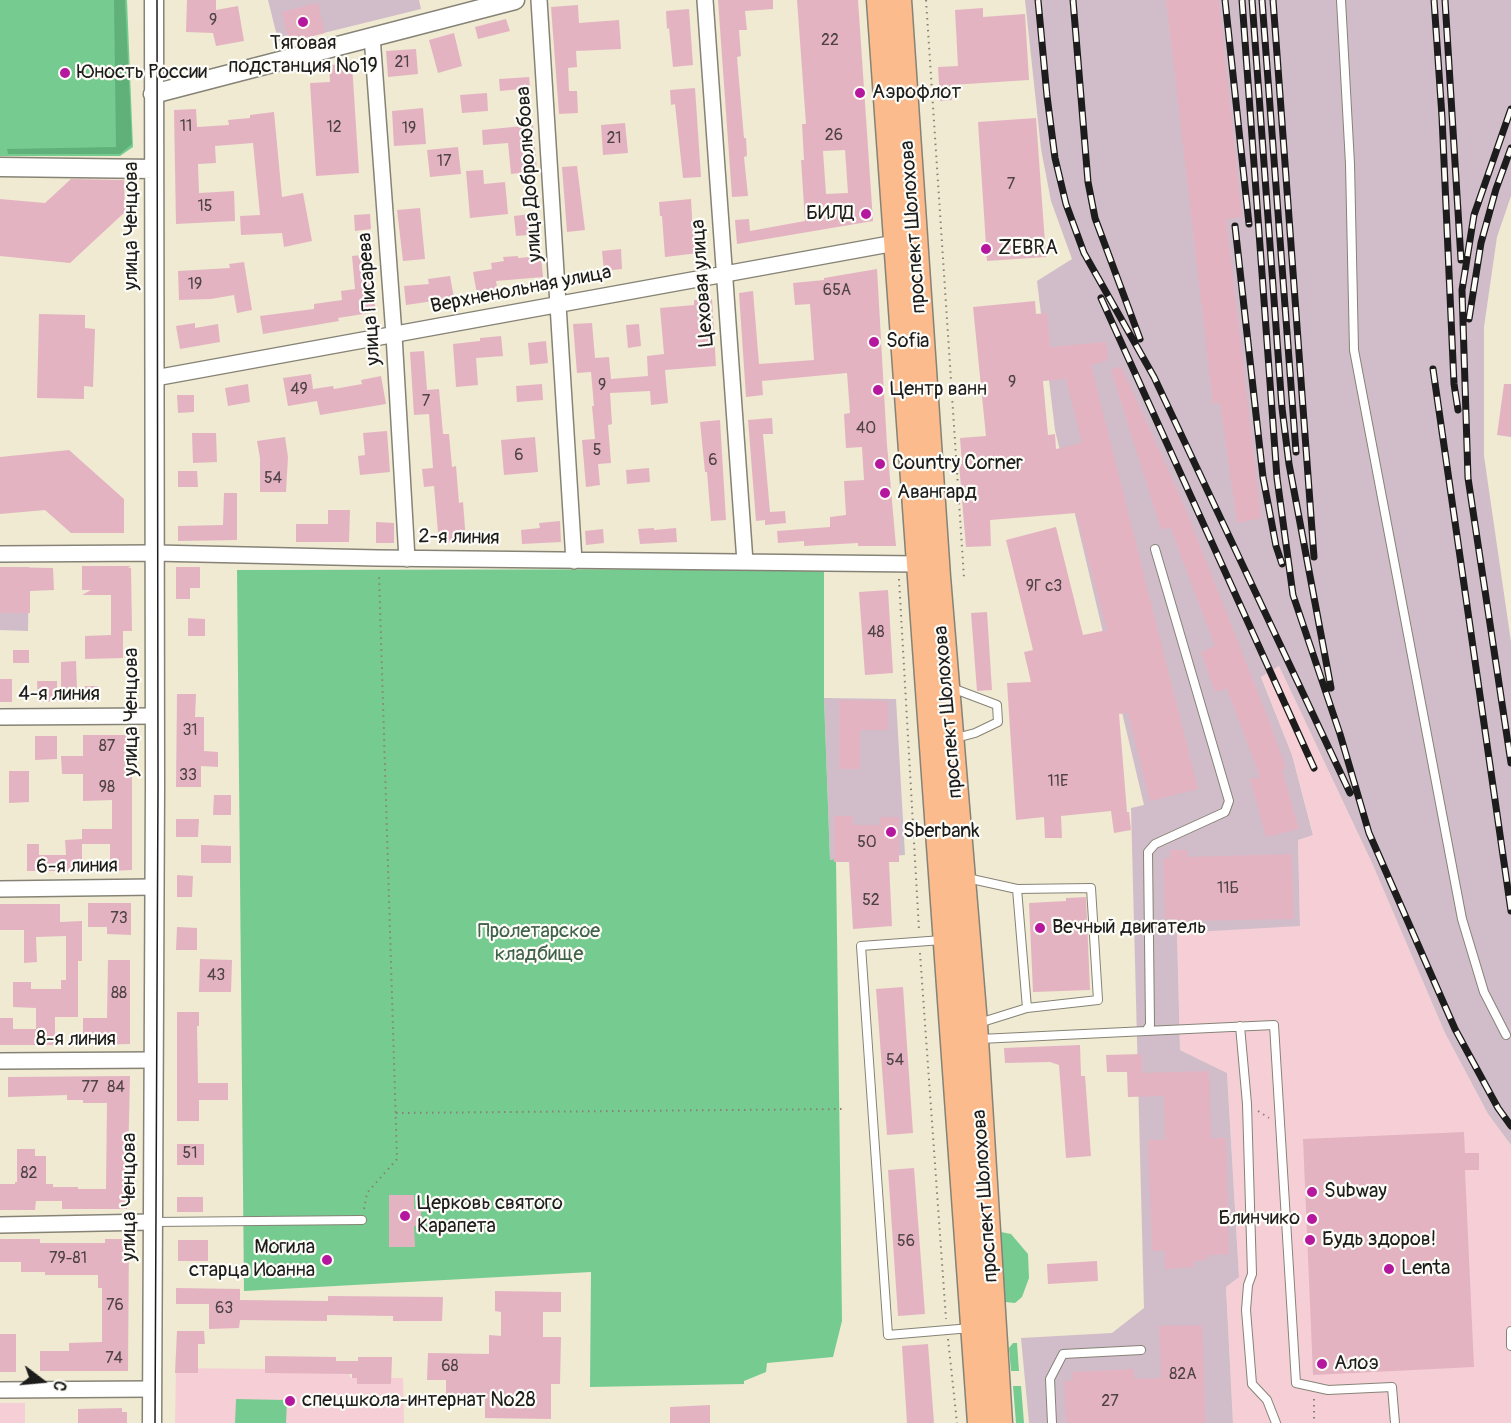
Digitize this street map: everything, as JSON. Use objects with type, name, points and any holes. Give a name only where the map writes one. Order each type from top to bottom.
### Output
[{"type":"main road","name":"проспект Шолохова","points":[[879,0],[917,564],[980,1423]]},
{"type":"main road","name":"проспект Шолохова","points":[[899,0],[947,686],[975,1032],[1000,1423]]},
{"type":"street","name":"улица Ченцова","points":[[152,1423],[154,0]]},
{"type":"street","points":[[153,94],[515,0]]},
{"type":"street","name":"улица Добролюбова","points":[[539,0],[574,561]]},
{"type":"street","name":"Цеховая улица","points":[[705,0],[745,562]]},
{"type":"street","name":"улица Писарева","points":[[372,36],[394,334],[407,559]]},
{"type":"street","points":[[0,168],[154,169]]},
{"type":"street","name":"Верхненольная улица","points":[[155,378],[895,243]]},
{"type":"street","name":"2-я линия","points":[[0,554],[155,553],[407,559],[917,564]]},
{"type":"street","name":"4-я линия","points":[[0,717],[154,716]]},
{"type":"street","name":"6-я линия","points":[[0,889],[154,887]]},
{"type":"street","name":"8-я линия","points":[[0,1061],[153,1060]]},
{"type":"street","points":[[0,1225],[152,1222]]},
{"type":"street","points":[[0,1390],[152,1389]]},
{"type":"lane","points":[[1341,0],[1350,164],[1354,350],[1461,919],[1484,992],[1506,1035]]},
{"type":"lane","points":[[1146,1031],[1150,1025],[1148,852],[1155,844],[1225,812],[1229,801],[1155,549]]},
{"type":"lane","points":[[947,686],[997,705],[998,722],[975,733],[951,739]]},
{"type":"lane","points":[[962,877],[1017,889],[1091,888],[1098,1000],[1027,1008],[975,1032]]},
{"type":"lane","points":[[1017,889],[1027,1008]]},
{"type":"lane","points":[[946,940],[861,946],[887,1323],[888,1335],[973,1328]]},
{"type":"lane","points":[[975,1032],[1146,1031],[1274,1025],[1296,1383],[1328,1390],[1392,1387],[1395,1423]]},
{"type":"lane","points":[[1240,1026],[1247,1104],[1252,1274],[1248,1286],[1246,1310],[1250,1364],[1252,1384],[1267,1400],[1276,1423]]},
{"type":"lane","points":[[152,1222],[362,1220]]},
{"type":"lane","points":[[1510,1331],[1511,1346]]},
{"type":"lane","points":[[1052,1423],[1050,1379],[1063,1354],[1141,1350]]},
{"type":"path","points":[[926,0],[964,578]]},
{"type":"path","points":[[362,1220],[367,1193],[397,1159],[378,558]]},
{"type":"path","points":[[899,580],[919,942],[947,1330],[957,1423]]},
{"type":"path","points":[[1247,1104],[1281,1126]]},
{"type":"path","points":[[396,1113],[846,1109]]},
{"type":"path","points":[[1313,1387],[1314,1423]]},
{"type":"shaded area","points":[[268,0],[419,0],[421,9],[279,44]]},
{"type":"shaded area","points":[[1025,0],[1511,0],[1511,196],[1497,237],[1484,327],[1484,456],[1511,642],[1511,1145],[1488,1114],[1445,1033],[1372,863],[1279,666],[1261,677],[1292,755],[1313,835],[1298,840],[1300,926],[1177,933],[1180,1050],[1227,1073],[1239,1277],[1226,1287],[1233,1423],[1029,1423],[1021,1338],[1112,1333],[1144,1308],[1131,808],[1144,805],[1055,430],[1037,281],[1072,259],[1051,201],[1041,149]]},
{"type":"shaded area","points":[[0,567],[29,567],[28,631],[0,630]]},
{"type":"shaded area","points":[[1279,666],[1372,863],[1445,1033],[1488,1114],[1511,1145],[1511,1423],[1233,1423],[1226,1287],[1239,1276],[1227,1073],[1180,1050],[1177,933],[1300,925],[1298,840],[1313,834],[1292,755],[1261,676]]},
{"type":"shaded area","points":[[824,698],[896,699],[905,855],[830,860]]},
{"type":"shaded area","name":"спецшкола-интернат №28","points":[[176,1368],[348,1370],[351,1378],[403,1378],[404,1423],[175,1423]]},
{"type":"shaded area","points":[[0,1403],[25,1403],[25,1423],[0,1423]]},
{"type":"green space","name":"Юность России","points":[[0,0],[127,0],[133,147],[120,156],[0,156]]},
{"type":"green space","points":[[114,0],[125,0],[132,144],[120,154],[8,154],[7,149],[116,147]]},
{"type":"green space","name":"Пролетарское кладбище","points":[[824,569],[824,698],[830,860],[836,859],[842,1321],[833,1357],[767,1363],[766,1372],[744,1381],[744,1384],[590,1387],[591,1272],[244,1291],[237,570]]},
{"type":"green space","points":[[1001,1232],[1011,1234],[1028,1254],[1029,1278],[1022,1297],[1015,1303],[1005,1302],[999,1297],[995,1239]]},
{"type":"green space","points":[[1013,1343],[1017,1343],[1019,1371],[1011,1371],[1009,1348]]},
{"type":"green space","points":[[1013,1386],[1021,1386],[1024,1423],[1016,1423]]},
{"type":"green space","points":[[236,1399],[287,1400],[286,1423],[235,1423]]},
{"type":"building","points":[[187,0],[216,0],[216,10],[238,6],[244,41],[216,46],[213,33],[186,32]]},
{"type":"building","points":[[718,0],[773,0],[773,9],[745,11],[747,30],[739,30],[741,56],[737,57],[744,138],[746,138],[747,156],[744,157],[748,196],[732,197]]},
{"type":"building","points":[[797,0],[858,0],[873,221],[737,244],[735,220],[749,219],[750,231],[805,221],[801,160],[804,160],[802,124],[806,124]],"holes":[[[845,150],[848,193],[826,194],[823,151]]]},
{"type":"building","points":[[1166,0],[1219,0],[1242,217],[1226,219],[1261,518],[1237,523],[1220,403],[1213,404]]},
{"type":"building","name":"Тяговая подстанция №19","points":[[318,3],[325,33],[289,42],[282,12]]},
{"type":"building","points":[[578,5],[579,23],[619,20],[621,49],[576,51],[577,67],[568,68],[569,91],[577,91],[578,113],[559,114],[551,7]]},
{"type":"building","points":[[983,8],[983,17],[1025,14],[1029,80],[951,85],[952,100],[940,101],[938,67],[958,66],[955,10]]},
{"type":"building","points":[[689,9],[693,65],[673,67],[666,11]]},
{"type":"building","points":[[506,19],[510,31],[478,39],[475,27]]},
{"type":"building","points":[[454,33],[462,66],[438,73],[429,40]]},
{"type":"building","points":[[416,49],[418,74],[388,77],[386,51]]},
{"type":"building","points":[[352,64],[359,173],[316,176],[310,83],[330,82],[329,65]]},
{"type":"building","points":[[529,77],[530,88],[500,91],[499,79]]},
{"type":"building","points":[[695,88],[701,177],[683,178],[675,104],[671,105],[670,90]]},
{"type":"building","points":[[487,93],[488,111],[462,113],[460,95]]},
{"type":"building","points":[[423,108],[426,144],[394,146],[392,111]]},
{"type":"building","points":[[196,109],[197,127],[229,125],[228,120],[274,112],[282,197],[303,193],[312,241],[284,247],[282,233],[241,235],[240,216],[260,215],[253,143],[215,146],[216,163],[198,164],[199,193],[234,191],[235,221],[176,224],[174,110]]},
{"type":"building","points":[[1036,118],[1046,257],[987,261],[978,122]]},
{"type":"building","points":[[625,123],[628,153],[603,155],[601,125]]},
{"type":"building","points":[[533,125],[537,171],[511,174],[508,143],[483,145],[482,130]]},
{"type":"building","points":[[458,147],[461,174],[430,177],[427,150]]},
{"type":"building","points":[[577,166],[585,230],[567,232],[562,167]]},
{"type":"building","points":[[483,170],[484,184],[505,182],[508,214],[470,218],[466,171]]},
{"type":"building","points":[[71,179],[124,180],[125,212],[70,263],[0,256],[0,199],[45,203]]},
{"type":"building","points":[[691,199],[693,235],[705,233],[707,252],[665,257],[659,202]]},
{"type":"building","points":[[420,208],[425,259],[403,261],[397,210]]},
{"type":"building","points":[[539,213],[540,234],[516,236],[514,216]]},
{"type":"building","points":[[370,214],[371,229],[355,231],[354,215]]},
{"type":"building","points":[[621,249],[622,269],[604,271],[602,251]]},
{"type":"building","points":[[372,254],[373,268],[369,269],[376,312],[263,334],[260,316],[314,309],[314,304],[342,300],[341,291],[355,289],[352,256]]},
{"type":"building","points":[[518,256],[518,258],[541,256],[543,277],[496,281],[498,291],[477,294],[473,272],[492,269],[491,263],[504,261],[503,257]]},
{"type":"building","points":[[244,262],[252,310],[237,313],[234,295],[211,299],[179,300],[178,271],[230,268],[229,264]]},
{"type":"building","points":[[877,269],[887,445],[896,546],[858,546],[858,543],[804,546],[804,541],[778,543],[777,531],[830,527],[830,517],[846,515],[844,481],[864,480],[862,447],[846,448],[844,414],[850,413],[847,373],[762,381],[763,395],[746,397],[739,293],[753,291],[759,364],[814,360],[810,304],[795,305],[793,283],[824,280],[824,278]]},
{"type":"building","points":[[450,276],[454,298],[406,305],[404,286],[429,284],[428,279]]},
{"type":"building","points":[[712,299],[716,366],[665,370],[668,403],[651,405],[650,391],[610,393],[612,424],[608,425],[611,463],[598,464],[600,485],[586,487],[582,440],[595,439],[592,406],[594,406],[591,372],[577,373],[573,324],[592,323],[595,358],[609,357],[611,379],[648,376],[647,356],[664,354],[660,308],[694,305],[694,300]]},
{"type":"building","points":[[1035,301],[1036,314],[1047,313],[1050,347],[1106,342],[1108,360],[1091,365],[1198,789],[1150,801],[1128,713],[1119,714],[1127,812],[1129,812],[1131,830],[1114,833],[1111,811],[1061,816],[1062,838],[1045,838],[1044,817],[1016,820],[1007,683],[1031,682],[1024,652],[1033,650],[1006,540],[1056,527],[1083,635],[1107,630],[1076,513],[990,520],[991,546],[966,547],[959,464],[962,464],[960,438],[986,436],[973,307]],"holes":[[[1066,379],[1082,443],[1056,449],[1055,434],[1048,435],[1043,381]]]},
{"type":"building","points":[[39,314],[85,315],[85,328],[95,329],[93,387],[84,386],[84,399],[37,398]]},
{"type":"building","points":[[195,323],[195,328],[218,324],[220,342],[180,349],[176,326]]},
{"type":"building","points":[[639,324],[641,346],[628,348],[626,325]]},
{"type":"building","points":[[501,336],[503,356],[476,358],[478,385],[456,387],[453,344]]},
{"type":"building","points":[[546,341],[548,363],[530,365],[528,343]]},
{"type":"building","points":[[424,351],[427,390],[439,389],[443,434],[449,434],[452,467],[456,466],[459,503],[463,502],[466,541],[439,544],[434,486],[424,487],[422,469],[433,468],[429,414],[414,415],[410,352]]},
{"type":"building","points":[[1121,366],[1184,505],[1273,731],[1286,768],[1282,770],[1299,829],[1266,837],[1250,779],[1260,777],[1227,689],[1215,692],[1201,652],[1215,646],[1170,527],[1161,530],[1111,370]]},
{"type":"building","points":[[311,374],[313,389],[333,386],[334,389],[362,384],[361,380],[381,376],[386,404],[320,415],[317,401],[288,406],[283,378]]},
{"type":"building","points":[[248,384],[250,402],[228,406],[225,388]]},
{"type":"building","points":[[542,384],[543,400],[517,402],[516,386]]},
{"type":"building","points":[[1504,384],[1511,384],[1511,437],[1497,435]]},
{"type":"building","points":[[177,395],[194,395],[194,412],[178,413]]},
{"type":"building","points":[[772,418],[773,434],[763,434],[770,512],[785,511],[786,523],[765,525],[765,520],[756,521],[748,420]]},
{"type":"building","points":[[720,420],[726,520],[711,521],[700,422]]},
{"type":"building","points":[[387,431],[390,472],[360,475],[358,456],[365,455],[363,433]]},
{"type":"building","points":[[192,433],[216,433],[217,462],[193,463]]},
{"type":"building","points":[[285,437],[288,457],[286,492],[260,492],[260,458],[257,441]]},
{"type":"building","points":[[535,437],[538,472],[504,475],[501,440]]},
{"type":"building","points":[[69,450],[124,499],[124,533],[71,533],[45,510],[0,514],[0,457]]},
{"type":"building","points":[[649,468],[650,482],[627,484],[626,470]]},
{"type":"building","points":[[178,471],[197,471],[198,487],[178,487]]},
{"type":"building","points":[[224,493],[237,493],[237,540],[178,541],[178,526],[223,525]]},
{"type":"building","points":[[328,510],[350,510],[349,542],[296,542],[296,524],[328,524]]},
{"type":"building","points":[[560,521],[561,542],[522,544],[521,530],[540,528],[539,523]]},
{"type":"building","points":[[376,522],[394,523],[394,543],[376,543]]},
{"type":"building","points":[[654,528],[654,530],[676,528],[677,542],[640,544],[638,529]]},
{"type":"building","points":[[603,529],[604,543],[586,545],[585,531]]},
{"type":"building","points":[[82,566],[131,566],[128,568],[131,568],[132,631],[123,631],[123,658],[85,659],[85,636],[111,635],[111,595],[82,595],[91,590],[82,590]]},
{"type":"building","points":[[0,567],[53,568],[54,590],[30,591],[30,613],[0,613]]},
{"type":"building","points":[[176,567],[200,567],[200,588],[190,588],[190,599],[176,599]]},
{"type":"building","points":[[888,590],[893,673],[865,675],[859,592]]},
{"type":"building","points":[[987,612],[992,690],[977,691],[971,613]]},
{"type":"building","points":[[188,618],[205,619],[205,636],[188,636]]},
{"type":"building","points":[[13,650],[29,650],[29,663],[13,663]]},
{"type":"building","points":[[76,661],[77,690],[61,690],[61,662]]},
{"type":"building","points":[[0,679],[12,679],[12,702],[0,702]]},
{"type":"building","points":[[37,681],[57,681],[57,701],[38,702]]},
{"type":"building","points":[[85,686],[98,686],[98,702],[85,702]]},
{"type":"building","points":[[177,694],[196,694],[195,717],[204,717],[204,751],[218,752],[218,767],[201,766],[201,787],[176,787]]},
{"type":"building","points":[[839,700],[888,701],[888,730],[860,730],[860,769],[839,769]]},
{"type":"building","points":[[83,735],[132,735],[132,870],[110,871],[110,844],[82,844],[82,871],[27,871],[27,844],[39,844],[39,855],[66,855],[65,840],[82,839],[82,829],[112,829],[112,800],[83,801],[83,774],[62,774],[61,756],[83,756]]},
{"type":"building","points":[[35,736],[57,736],[57,759],[35,760]]},
{"type":"building","points":[[9,771],[29,771],[29,802],[9,803]]},
{"type":"building","points":[[214,795],[231,795],[231,815],[213,815]]},
{"type":"building","points":[[834,816],[853,816],[853,825],[880,825],[880,817],[899,817],[899,862],[889,862],[892,926],[853,929],[849,862],[834,862]]},
{"type":"building","points":[[176,819],[199,819],[198,837],[176,837]]},
{"type":"building","points":[[201,845],[231,846],[231,863],[201,863]]},
{"type":"building","points":[[1170,850],[1187,850],[1188,857],[1292,854],[1294,919],[1188,921],[1188,931],[1177,931],[1176,919],[1165,919],[1163,859],[1170,858]]},
{"type":"building","points":[[177,875],[193,876],[192,897],[177,897]]},
{"type":"building","name":"Вечный двигатель","points":[[1086,897],[1090,990],[1033,992],[1029,903],[1066,901],[1066,898]]},
{"type":"building","points":[[88,903],[131,903],[131,935],[107,934],[107,927],[88,927]]},
{"type":"building","points":[[0,904],[60,904],[60,922],[82,921],[82,961],[78,961],[78,1017],[55,1017],[55,1045],[0,1045],[0,1018],[13,1018],[13,1029],[36,1029],[36,1008],[13,1007],[13,982],[31,982],[31,989],[61,989],[61,980],[66,980],[66,936],[36,937],[37,962],[24,963],[24,930],[0,930]]},
{"type":"building","points":[[177,927],[197,928],[197,950],[176,950]]},
{"type":"building","points":[[200,959],[232,960],[231,992],[199,992]]},
{"type":"building","points":[[108,960],[130,960],[130,1044],[83,1045],[83,1018],[107,1018]]},
{"type":"building","points":[[903,987],[913,1133],[887,1135],[876,989]]},
{"type":"building","points":[[177,1012],[199,1012],[199,1026],[197,1026],[198,1083],[228,1083],[228,1100],[199,1100],[199,1121],[177,1121]]},
{"type":"building","points":[[1080,1045],[1081,1076],[1085,1076],[1091,1156],[1066,1158],[1059,1065],[1050,1062],[1005,1063],[1004,1048]]},
{"type":"building","points":[[1142,1054],[1142,1073],[1209,1071],[1211,1138],[1226,1138],[1229,1254],[1207,1255],[1207,1260],[1194,1261],[1194,1267],[1165,1269],[1165,1251],[1152,1251],[1148,1140],[1165,1140],[1164,1096],[1128,1097],[1127,1072],[1107,1072],[1106,1055]]},
{"type":"building","points":[[130,1076],[127,1209],[62,1209],[62,1201],[36,1201],[35,1210],[0,1210],[0,1184],[17,1182],[17,1149],[35,1149],[35,1156],[46,1156],[46,1184],[53,1184],[53,1187],[106,1189],[107,1103],[67,1100],[67,1095],[8,1097],[8,1077]]},
{"type":"building","name":"Lenta","points":[[1464,1132],[1465,1153],[1479,1153],[1479,1170],[1465,1170],[1474,1367],[1313,1375],[1303,1139]]},
{"type":"building","points":[[177,1144],[204,1144],[204,1165],[177,1165]]},
{"type":"building","points":[[914,1168],[925,1314],[898,1316],[888,1170]]},
{"type":"building","name":"Церковь святого Карапета","points":[[389,1195],[414,1195],[414,1209],[421,1209],[421,1226],[414,1226],[415,1247],[389,1247]]},
{"type":"building","points":[[177,1197],[203,1197],[203,1212],[177,1212]]},
{"type":"building","points":[[0,1239],[40,1239],[40,1243],[105,1243],[105,1239],[129,1239],[128,1371],[40,1371],[40,1351],[69,1351],[69,1343],[102,1342],[102,1288],[98,1288],[98,1275],[45,1275],[45,1272],[21,1272],[21,1262],[0,1262]]},
{"type":"building","points":[[178,1240],[208,1240],[208,1261],[178,1261]]},
{"type":"building","points":[[1097,1261],[1098,1281],[1048,1284],[1047,1264]]},
{"type":"building","points":[[176,1288],[240,1289],[240,1300],[328,1301],[328,1296],[443,1297],[442,1321],[393,1321],[393,1316],[327,1315],[327,1321],[240,1320],[239,1328],[209,1329],[209,1304],[176,1304]]},
{"type":"building","points":[[495,1291],[561,1292],[561,1312],[543,1312],[543,1337],[561,1337],[560,1384],[551,1384],[551,1419],[485,1418],[485,1395],[446,1395],[446,1380],[427,1380],[428,1353],[489,1354],[489,1335],[501,1336],[501,1312],[495,1311]]},
{"type":"building","points":[[1202,1325],[1206,1423],[1066,1423],[1064,1381],[1073,1380],[1072,1372],[1134,1369],[1134,1379],[1161,1378],[1159,1326]]},
{"type":"building","points":[[177,1331],[204,1331],[205,1344],[198,1344],[198,1373],[175,1373]]},
{"type":"building","points":[[0,1334],[16,1334],[16,1372],[0,1372]]},
{"type":"building","points":[[928,1344],[934,1423],[907,1423],[902,1346]]},
{"type":"building","points":[[265,1356],[336,1357],[336,1361],[358,1361],[358,1357],[392,1357],[391,1384],[357,1384],[357,1378],[352,1378],[352,1374],[265,1373]]},
{"type":"building","points":[[710,1405],[710,1423],[670,1423],[670,1407]]},
{"type":"building","points":[[122,1408],[122,1412],[127,1412],[127,1423],[78,1423],[78,1409]]},
{"type":"tram line","points":[[155,1423],[158,785],[157,0]]},
{"type":"railway","points":[[1038,0],[1055,158],[1066,204],[1084,253],[1154,377],[1350,793]]},
{"type":"railway","points":[[1073,0],[1088,182],[1095,218],[1140,339]]},
{"type":"railway","points":[[1225,0],[1249,224]]},
{"type":"railway","points":[[1242,0],[1277,478],[1293,595],[1340,734],[1369,833],[1455,1029],[1498,1108],[1511,1126]]},
{"type":"railway","points":[[1252,0],[1282,408],[1289,464],[1331,688]]},
{"type":"railway","points":[[1262,0],[1296,452]]},
{"type":"railway","points":[[1273,0],[1314,557]]},
{"type":"railway","points":[[1434,0],[1442,117],[1454,384],[1458,410]]},
{"type":"railway","points":[[1445,0],[1461,260]]},
{"type":"railway","points":[[1511,109],[1474,215],[1462,290],[1468,478],[1511,763]]},
{"type":"railway","points":[[1469,319],[1481,243],[1496,189],[1511,148]]},
{"type":"railway","points":[[1235,226],[1263,477],[1276,546],[1282,564]]},
{"type":"railway","points":[[1101,298],[1314,768]]},
{"type":"railway","points":[[1433,369],[1511,911]]},
{"type":"place","name":"Тяговая подстанция №19","points":[[303,22]]},
{"type":"place","name":"Юность России","points":[[65,73]]},
{"type":"place","name":"Аэрофлот","points":[[860,93]]},
{"type":"place","name":"БИЛД","points":[[866,214]]},
{"type":"place","name":"ZEBRA","points":[[986,249]]},
{"type":"place","name":"Sofia","points":[[874,342]]},
{"type":"place","name":"Центр ванн","points":[[878,390]]},
{"type":"place","name":"Country Corner","points":[[880,464]]},
{"type":"place","name":"Авангард","points":[[885,493]]},
{"type":"place","name":"Sberbank","points":[[891,832]]},
{"type":"place","name":"Вечный двигатель","points":[[1040,928]]},
{"type":"place","name":"Subway","points":[[1312,1192]]},
{"type":"place","name":"Церковь святого Карапета","points":[[405,1216]]},
{"type":"place","name":"Блинчико","points":[[1312,1219]]},
{"type":"place","name":"Будь здоров!","points":[[1310,1240]]},
{"type":"place","name":"Могила старца Иоанна","points":[[327,1260]]},
{"type":"place","name":"Lenta","points":[[1389,1269]]},
{"type":"place","name":"Алоэ","points":[[1322,1364]]},
{"type":"place","name":"спецшкола-интернат №28","points":[[290,1401]]}]
